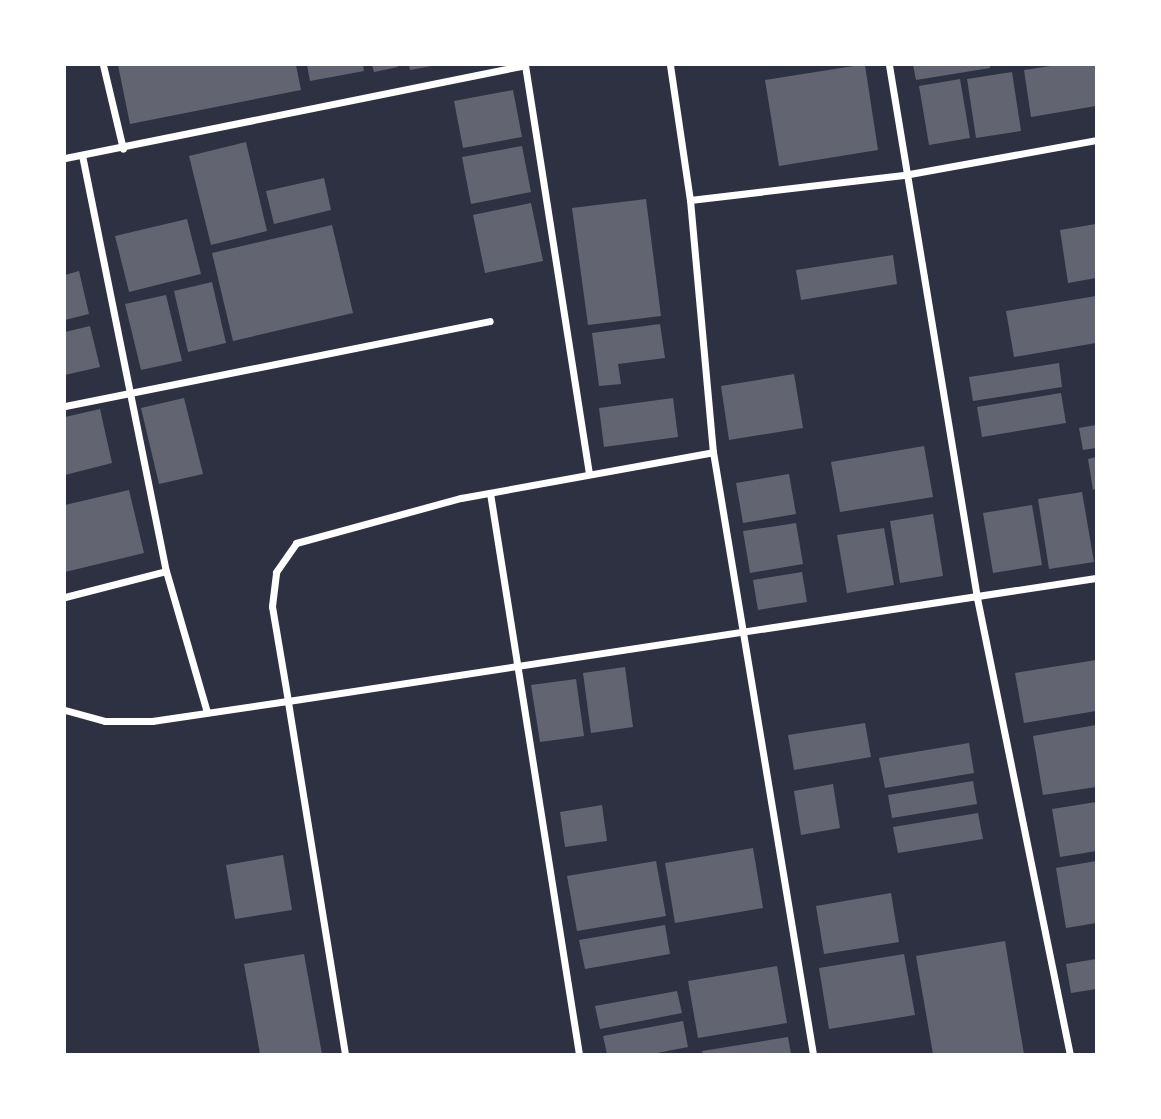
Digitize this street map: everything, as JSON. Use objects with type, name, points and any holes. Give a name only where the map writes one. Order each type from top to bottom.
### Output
[{"type":"street","points":[[103,65],[123,149]]},
{"type":"street","points":[[65,158],[123,149],[525,65],[589,473]]},
{"type":"street","points":[[670,65],[690,200],[713,452],[746,633],[813,1054]]},
{"type":"street","points":[[889,65],[904,174],[977,598],[1070,1054]]},
{"type":"street","points":[[690,200],[904,174],[1096,140]]},
{"type":"street","points":[[82,155],[128,394],[166,571],[207,712]]},
{"type":"street","points":[[65,406],[490,321]]},
{"type":"street","points":[[345,1054],[272,606],[276,572],[296,543],[490,493],[713,452]]},
{"type":"street","points":[[490,493],[579,1054]]},
{"type":"street","points":[[65,597],[166,571]]},
{"type":"street","points":[[65,710],[105,721],[152,721],[1096,578]]},
{"type":"building","points":[[118,65],[296,65],[301,90],[130,124]]},
{"type":"building","points":[[307,65],[363,65],[364,71],[310,81]]},
{"type":"building","points":[[372,65],[397,65],[398,67],[374,72]]},
{"type":"building","points":[[409,65],[432,65],[432,66],[410,70]]},
{"type":"building","points":[[865,65],[878,150],[779,166],[765,80]]},
{"type":"building","points":[[913,65],[990,65],[990,68],[916,80]]},
{"type":"building","points":[[1057,65],[1096,65],[1096,106],[1031,117],[1024,70]]},
{"type":"building","points":[[1012,72],[1021,131],[976,138],[967,79]]},
{"type":"building","points":[[960,79],[970,138],[929,145],[919,86]]},
{"type":"building","points":[[513,90],[522,137],[463,148],[454,101]]},
{"type":"building","points":[[246,142],[267,231],[211,245],[189,156]]},
{"type":"building","points":[[522,146],[531,192],[471,204],[462,157]]},
{"type":"building","points":[[324,178],[331,210],[274,224],[266,191]]},
{"type":"building","points":[[646,199],[661,316],[588,325],[572,208]]},
{"type":"building","points":[[531,203],[543,261],[485,273],[473,215]]},
{"type":"building","points":[[187,219],[201,274],[129,292],[115,236]]},
{"type":"building","points":[[1096,224],[1096,278],[1068,283],[1060,230]]},
{"type":"building","points":[[332,225],[353,313],[233,341],[212,253]]},
{"type":"building","points":[[893,255],[897,284],[801,300],[796,270]]},
{"type":"building","points":[[79,271],[89,314],[65,320],[65,275]]},
{"type":"building","points":[[212,282],[226,343],[188,352],[174,291]]},
{"type":"building","points":[[166,295],[182,361],[141,370],[125,304]]},
{"type":"building","points":[[1096,296],[1096,343],[1014,357],[1006,311]]},
{"type":"building","points":[[660,324],[665,358],[618,364],[621,384],[599,386],[592,333]]},
{"type":"building","points":[[90,326],[100,367],[65,375],[65,332]]},
{"type":"building","points":[[1059,363],[1062,387],[973,401],[969,377]]},
{"type":"building","points":[[794,374],[803,428],[729,440],[721,386]]},
{"type":"building","points":[[1061,393],[1066,423],[982,437],[977,407]]},
{"type":"building","points":[[184,398],[203,474],[159,484],[141,408]]},
{"type":"building","points":[[673,398],[678,437],[604,447],[599,408]]},
{"type":"building","points":[[100,409],[112,463],[65,475],[65,417]]},
{"type":"building","points":[[1096,425],[1096,448],[1083,450],[1079,428]]},
{"type":"building","points":[[924,446],[933,497],[840,512],[831,462]]},
{"type":"building","points":[[1096,457],[1096,489],[1093,490],[1088,459]]},
{"type":"building","points":[[789,474],[796,514],[743,523],[736,483]]},
{"type":"building","points":[[129,490],[144,553],[65,572],[65,505]]},
{"type":"building","points":[[1082,492],[1094,562],[1049,569],[1038,499]]},
{"type":"building","points":[[1032,505],[1042,565],[993,573],[983,513]]},
{"type":"building","points":[[933,514],[943,576],[900,583],[890,521]]},
{"type":"building","points":[[796,523],[803,564],[750,573],[743,531]]},
{"type":"building","points":[[884,528],[894,585],[847,593],[837,535]]},
{"type":"building","points":[[802,572],[807,602],[758,610],[753,580]]},
{"type":"building","points":[[1096,660],[1096,711],[1024,723],[1015,673]]},
{"type":"building","points":[[625,667],[633,727],[591,733],[583,673]]},
{"type":"building","points":[[576,679],[584,736],[540,742],[531,685]]},
{"type":"building","points":[[865,723],[871,757],[794,770],[788,735]]},
{"type":"building","points":[[1096,725],[1096,787],[1043,795],[1033,736]]},
{"type":"building","points":[[969,743],[974,773],[885,788],[879,758]]},
{"type":"building","points":[[973,781],[977,804],[892,818],[888,795]]},
{"type":"building","points":[[833,784],[840,828],[801,835],[794,791]]},
{"type":"building","points":[[1096,802],[1096,851],[1060,857],[1052,809]]},
{"type":"building","points":[[602,805],[607,841],[565,847],[560,812]]},
{"type":"building","points":[[978,813],[983,839],[898,853],[893,827]]},
{"type":"building","points":[[753,848],[763,908],[675,923],[665,863]]},
{"type":"building","points":[[283,855],[292,910],[235,919],[226,865]]},
{"type":"building","points":[[656,861],[666,916],[577,931],[567,876]]},
{"type":"building","points":[[1096,861],[1096,923],[1066,928],[1056,868]]},
{"type":"building","points":[[891,893],[899,942],[824,954],[816,906]]},
{"type":"building","points":[[665,925],[670,954],[585,969],[579,940]]},
{"type":"building","points":[[1005,941],[1024,1054],[933,1054],[916,956]]},
{"type":"building","points":[[304,954],[322,1054],[260,1054],[244,964]]},
{"type":"building","points":[[904,954],[915,1015],[829,1029],[819,968]]},
{"type":"building","points":[[1096,959],[1096,989],[1071,993],[1066,964]]},
{"type":"building","points":[[777,966],[787,1023],[698,1038],[688,981]]},
{"type":"building","points":[[677,991],[682,1013],[600,1029],[595,1006]]},
{"type":"building","points":[[683,1021],[688,1047],[652,1054],[607,1054],[603,1036]]},
{"type":"building","points":[[788,1037],[791,1054],[703,1054],[702,1051]]}]
